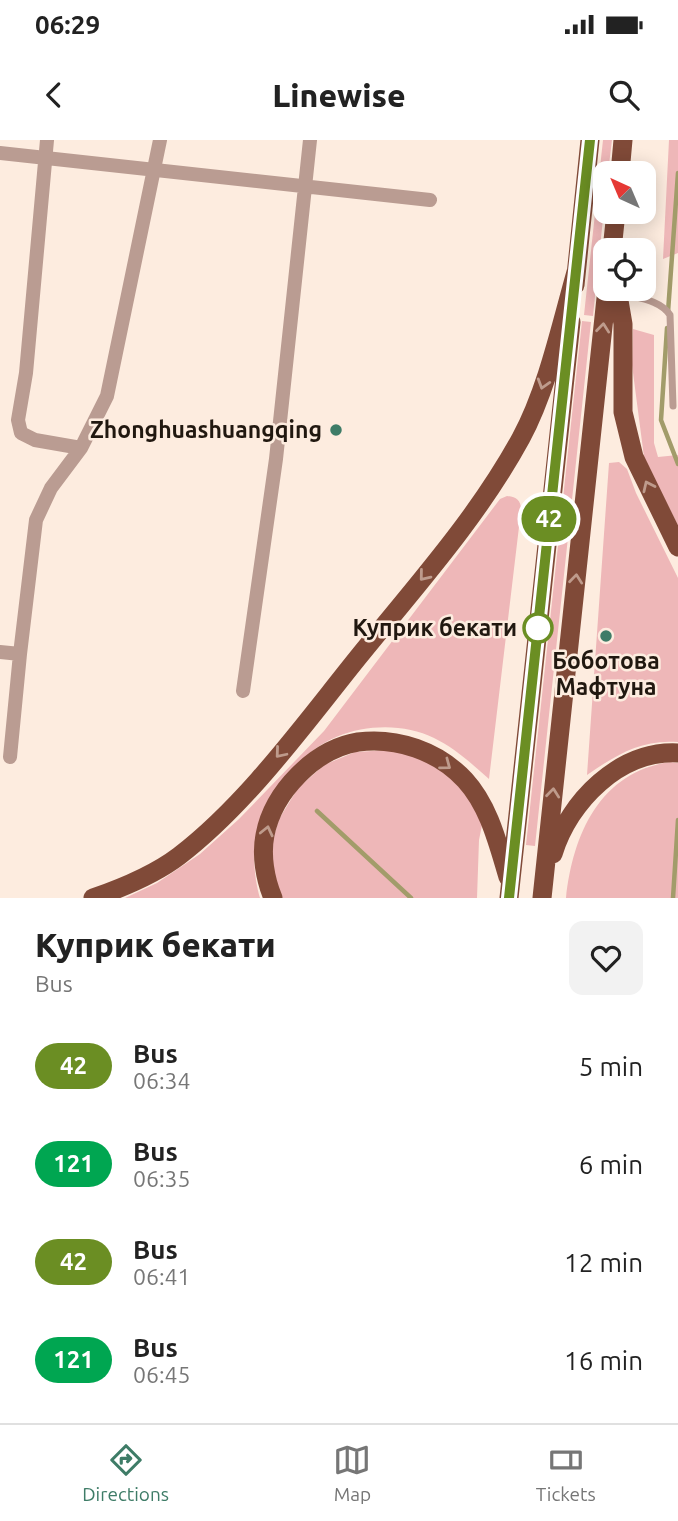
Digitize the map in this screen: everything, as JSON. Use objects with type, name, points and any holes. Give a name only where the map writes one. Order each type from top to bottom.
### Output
[{"type":"highway","points":[[509,891],[590,140]]},
{"type":"highway","points":[[621,161],[623,140]]},
{"type":"highway","points":[[93,898],[148,875],[176,858],[229,811],[305,723],[473,514],[521,438],[536,407],[576,272]]},
{"type":"highway","points":[[542,891],[613,301]]},
{"type":"highway","points":[[617,301],[623,324],[623,412],[634,457],[678,547]]},
{"type":"highway","points":[[273,898],[265,872],[264,854],[265,836],[276,806],[294,781],[322,756],[357,742],[380,741],[402,743],[440,759],[465,781],[483,807],[497,842],[509,891]]},
{"type":"highway","points":[[542,891],[554,848],[582,800],[608,775],[624,765],[644,757],[678,753]]},
{"type":"street","points":[[47,140],[26,373],[18,420],[21,433],[35,440],[81,448]]},
{"type":"street","points":[[10,757],[36,520],[51,488],[81,448],[107,396],[160,140]]},
{"type":"street","points":[[243,691],[276,459],[310,140]]},
{"type":"street","points":[[0,153],[430,200]]},
{"type":"street","points":[[0,652],[20,654]]},
{"type":"lane","points":[[649,301],[665,307],[670,315],[673,406]]},
{"type":"shaded area","points":[[603,140],[612,140],[609,161],[601,161]]},
{"type":"shaded area","points":[[669,140],[678,140],[678,253],[663,259]]},
{"type":"shaded area","points":[[594,224],[602,224],[601,238],[593,238],[593,316],[584,315]]},
{"type":"shaded area","points":[[582,321],[591,322],[535,846],[526,845]]},
{"type":"shaded area","points":[[633,329],[654,335],[654,443],[658,457],[678,455],[678,526],[644,457],[632,365]]},
{"type":"shaded area","points":[[619,462],[627,469],[678,578],[678,742],[641,746],[619,755],[587,775],[609,463]]},
{"type":"shaded area","points":[[507,496],[517,500],[521,510],[489,779],[449,747],[417,732],[380,727],[343,734],[310,753],[298,766],[262,827],[254,858],[260,898],[125,898],[157,883],[200,854],[239,819],[324,731],[500,499]]},
{"type":"shaded area","points":[[390,750],[423,759],[451,777],[473,804],[482,825],[477,898],[279,898],[271,846],[279,819],[298,788],[324,765],[355,752]]},
{"type":"shaded area","points":[[670,762],[678,763],[678,898],[566,898],[575,851],[594,810],[625,778],[646,768]]},
{"type":"waterway","points":[[668,312],[678,173]]},
{"type":"waterway","points":[[667,328],[661,420],[678,464]]},
{"type":"waterway","points":[[317,811],[411,898]]},
{"type":"waterway","points":[[673,898],[678,820]]},
{"type":"bus line","name":"42","points":[[509,898],[590,140]]},
{"type":"place","name":"Zhonghuashuangqing","points":[[336,430]]},
{"type":"place","name":"Куприк бекати","points":[[538,628]]},
{"type":"place","name":"Боботова Мафтуна","points":[[606,636]]}]
